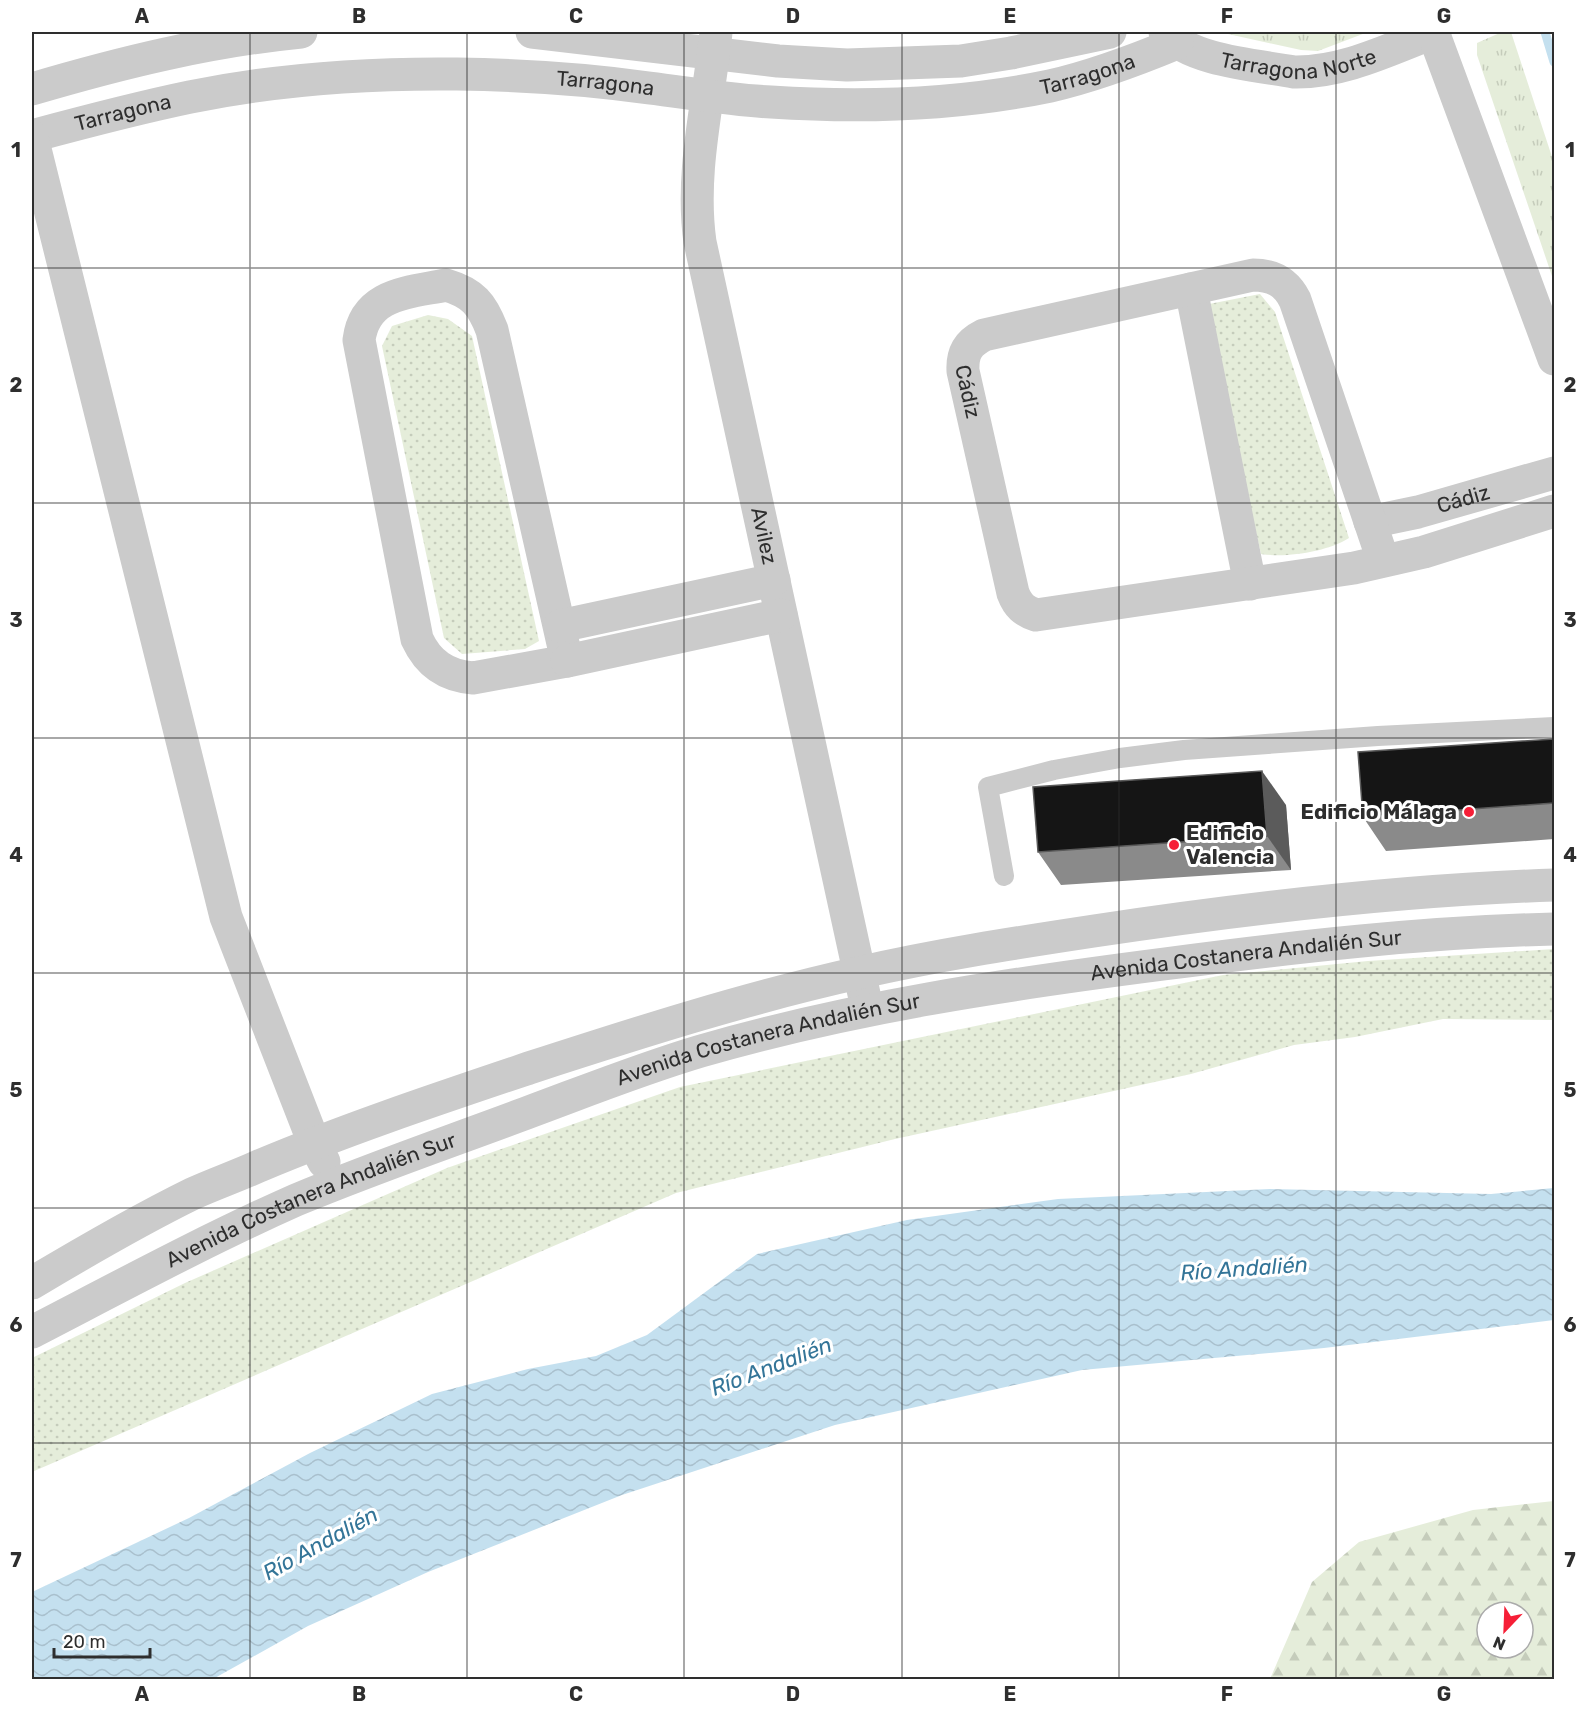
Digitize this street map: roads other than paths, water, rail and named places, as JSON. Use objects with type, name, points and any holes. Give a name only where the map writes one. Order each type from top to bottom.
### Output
[{"type":"street","points":[[32,89],[151,44],[301,32]]},
{"type":"street","name":"Tarragona","points":[[532,32],[715,42],[812,64],[897,65],[981,58],[1110,32]]},
{"type":"street","points":[[1434,32],[1554,359]]},
{"type":"street","name":"Tarragona Norte","points":[[1171,37],[1204,55],[1294,72],[1318,72],[1345,66],[1434,32]]},
{"type":"street","name":"Tarragona","points":[[32,136],[164,102],[255,86],[387,75],[527,76],[770,102],[832,105],[894,104],[1004,94],[1051,86],[1097,73],[1171,37]]},
{"type":"street","name":"Avilez","points":[[715,42],[696,183],[699,242],[868,1009]]},
{"type":"street","points":[[151,44],[164,102]]},
{"type":"street","points":[[32,136],[226,917],[314,1143],[335,1185]]},
{"type":"street","name":"Cádiz","points":[[1383,560],[1291,292],[1277,279],[1265,275],[1252,275],[984,335],[974,340],[966,348],[963,371],[1013,593],[1018,604],[1026,611],[1036,615],[1343,570],[1424,552],[1554,511]]},
{"type":"street","points":[[567,661],[492,330],[482,307],[460,289],[446,285],[383,301],[373,308],[360,329],[360,352],[417,639],[422,650],[440,668],[461,677],[473,678],[567,661],[781,615]]},
{"type":"street","points":[[1191,289],[1250,584]]},
{"type":"street","name":"Cádiz","points":[[1370,522],[1418,512],[1554,473]]},
{"type":"street","points":[[560,626],[774,580]]},
{"type":"street","name":"Avenida Costanera Andalién Sur","points":[[32,1283],[194,1194],[314,1143],[429,1101],[627,1035],[743,1002],[859,973],[1023,942],[1186,917],[1411,892],[1554,885]]},
{"type":"street","name":"Avenida Costanera Andalién Sur","points":[[32,1332],[227,1232],[335,1185],[613,1080],[697,1052],[782,1029],[868,1009],[988,989],[1216,957],[1432,936],[1554,929]]},
{"type":"lane","points":[[1004,876],[988,787],[1065,768],[1184,750],[1378,736],[1554,727]]},
{"type":"water","name":"Río Andalién","points":[[1554,1188],[1554,1320],[1324,1348],[1082,1370],[835,1425],[622,1495],[428,1572],[308,1626],[213,1679],[32,1679],[32,1592],[189,1518],[310,1453],[432,1394],[528,1369],[596,1356],[647,1335],[757,1254],[907,1220],[1058,1199],[1270,1189],[1491,1194]]},
{"type":"waterway","points":[[1545,32],[1554,62]]},
{"type":"place","name":"Edificio Málaga","points":[[1469,812]]},
{"type":"place","name":"Edificio Valencia","points":[[1174,845]]}]
